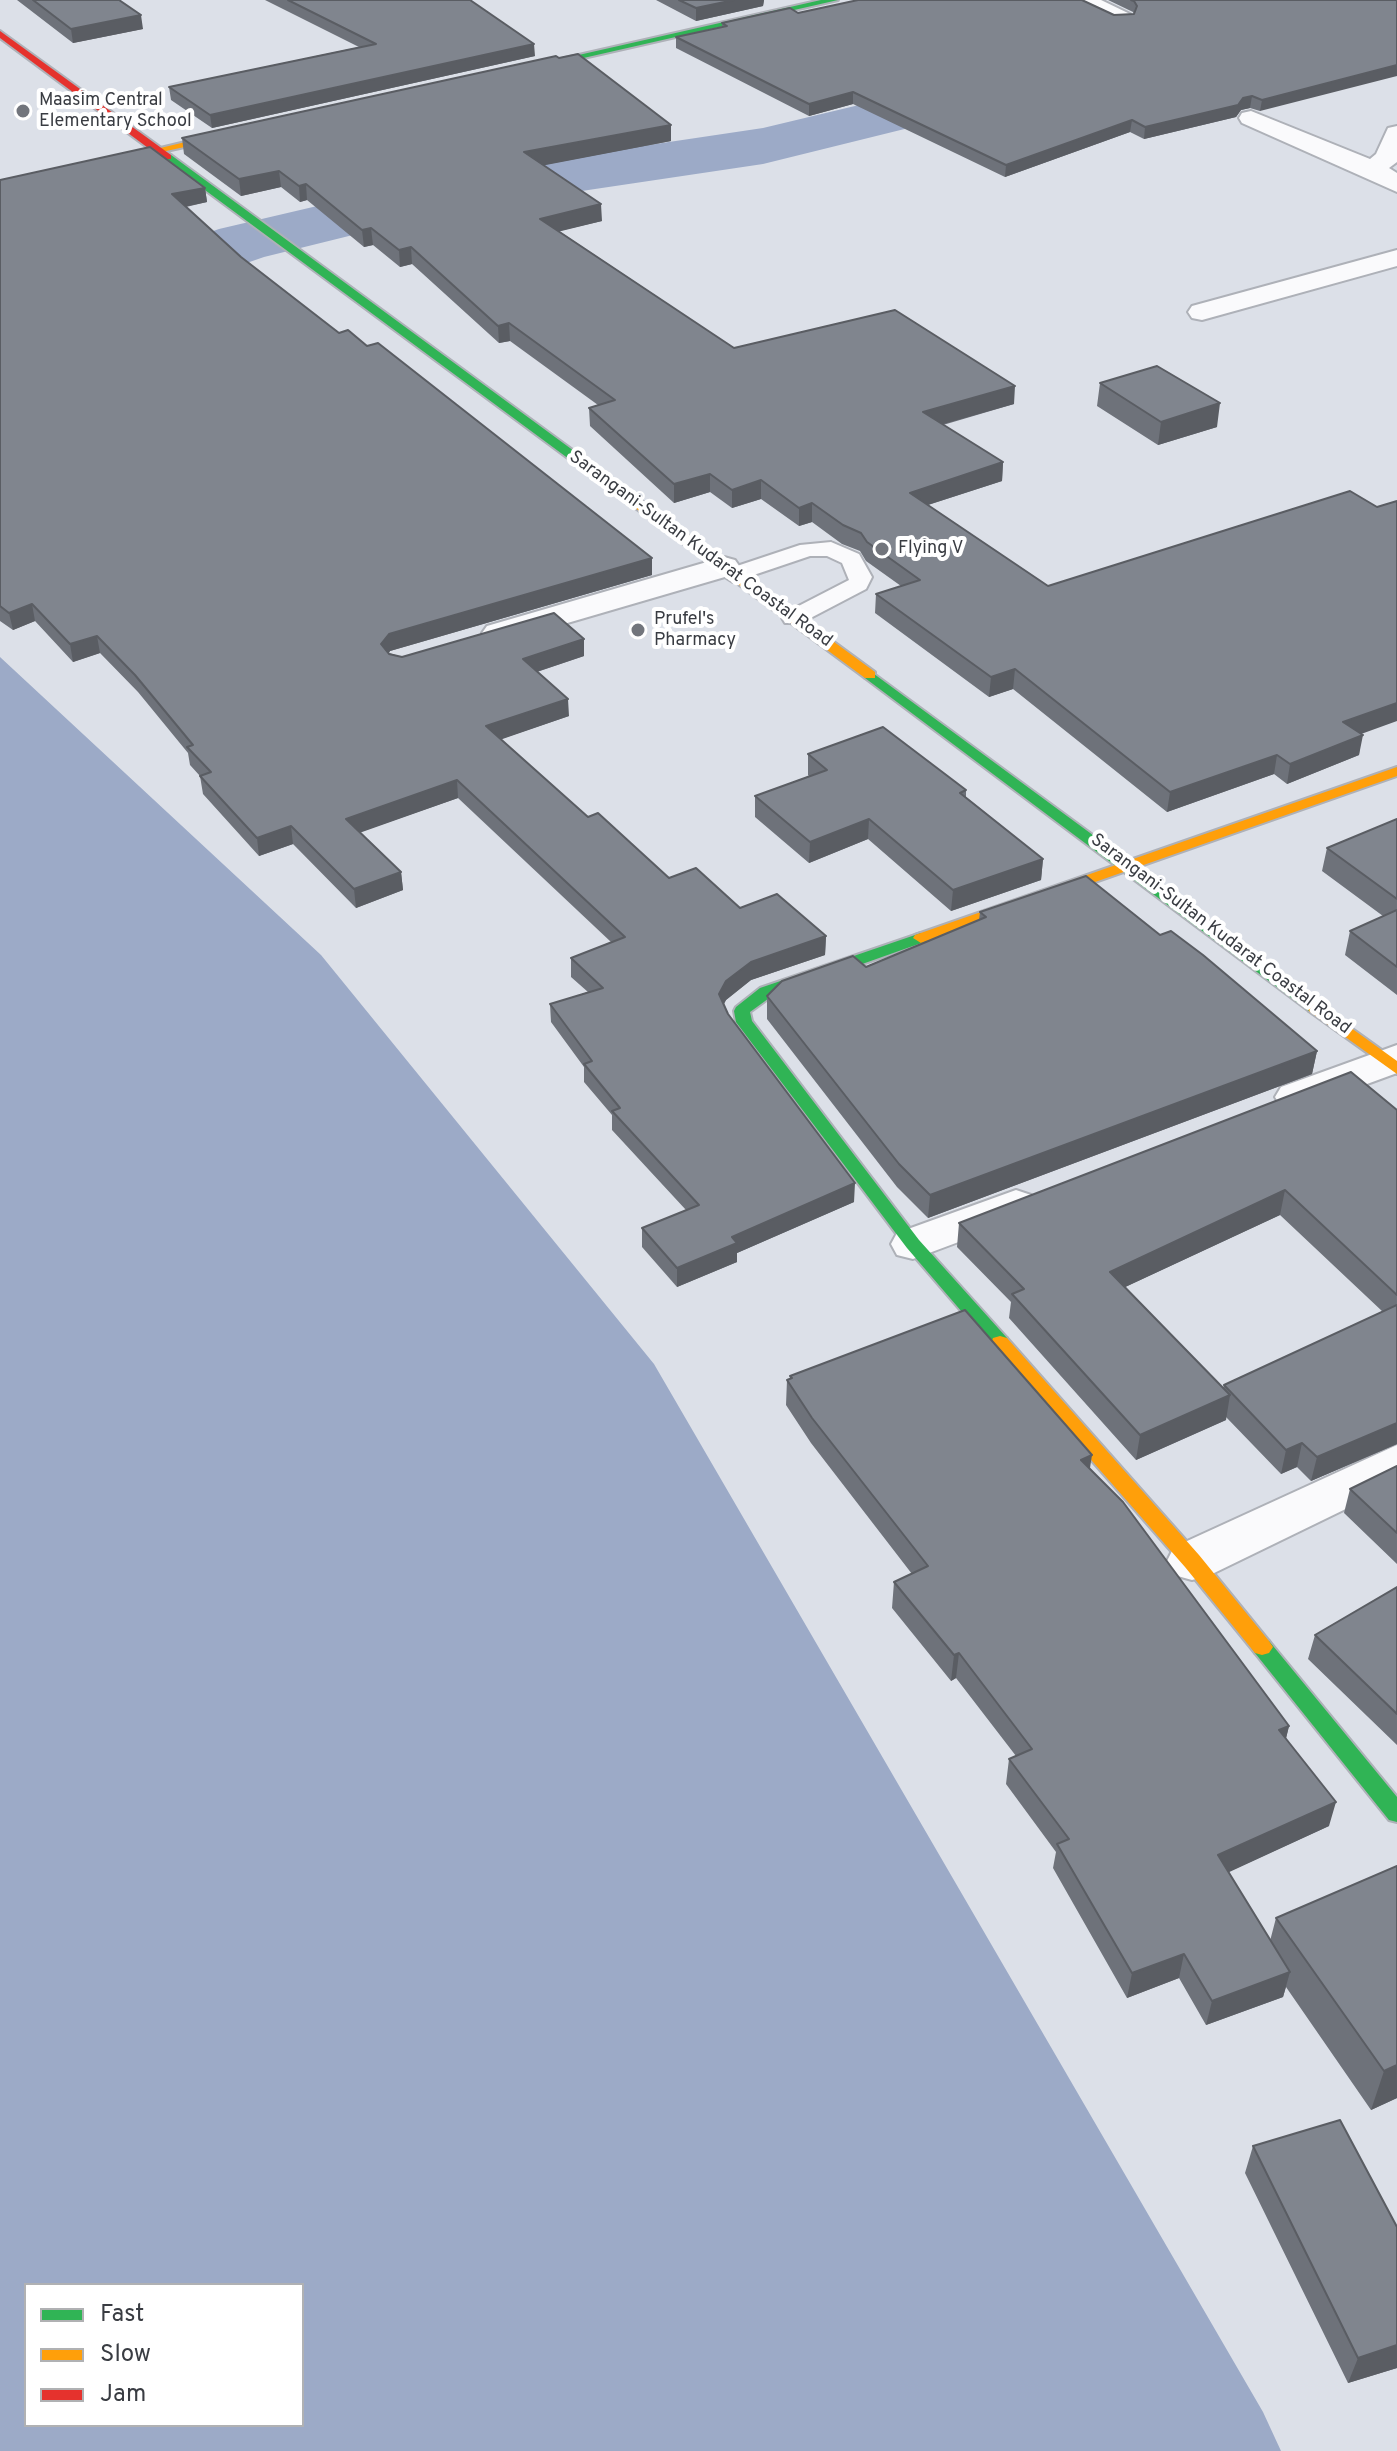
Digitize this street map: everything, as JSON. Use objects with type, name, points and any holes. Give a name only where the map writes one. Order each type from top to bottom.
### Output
[{"type":"main road","points":[[499,74],[833,0]]},
{"type":"main road","name":"Sarangani-Sultan Kudarat Coastal Road","points":[[0,34],[1394,1063]]},
{"type":"main road","points":[[157,150],[266,126]]},
{"type":"main road","points":[[1397,771],[766,992],[742,1011],[744,1022],[913,1244],[1192,1561],[1397,1813]]},
{"type":"street","points":[[1083,0],[1122,19]]},
{"type":"street","points":[[1251,118],[1372,169],[1397,184]]},
{"type":"street","points":[[1372,169],[1387,158],[1397,133]]},
{"type":"street","points":[[128,156],[157,150]]},
{"type":"street","points":[[1202,312],[1397,258]]},
{"type":"street","points":[[464,643],[728,571]]},
{"type":"street","points":[[1254,1113],[1394,1063]]},
{"type":"street","points":[[913,1244],[1047,1193]]},
{"type":"street","points":[[1192,1561],[1397,1463]]},
{"type":"lane","points":[[728,571],[808,550],[831,549],[851,559],[861,577],[858,584],[793,618]]},
{"type":"water","points":[[0,657],[321,955],[654,1364],[1263,2412],[1281,2451],[0,2451]]},
{"type":"building","points":[[33,0],[119,0],[141,15],[71,29]]},
{"type":"building","points":[[288,0],[470,0],[534,44],[210,115],[169,87],[376,44]]},
{"type":"building","points":[[679,0],[734,0],[696,8]]},
{"type":"building","points":[[858,0],[1082,0],[1114,15],[1134,14],[1137,6],[1131,0],[1397,0],[1397,65],[1262,100],[1252,96],[1243,98],[1238,105],[1145,127],[1132,120],[1006,165],[853,92],[809,104],[676,37],[790,8],[798,13]]},
{"type":"building","points":[[578,54],[671,125],[524,152],[601,204],[540,219],[734,348],[895,310],[1015,386],[923,412],[1003,462],[910,493],[1048,586],[1350,491],[1377,507],[1397,501],[1397,703],[1343,722],[1363,735],[1290,764],[1277,755],[1170,792],[1015,669],[991,677],[876,594],[920,580],[867,542],[861,533],[843,525],[812,503],[799,508],[761,480],[732,490],[710,474],[674,484],[589,408],[615,400],[509,323],[498,326],[411,247],[399,250],[371,228],[362,230],[306,184],[299,186],[279,171],[239,179],[182,138],[556,56]]},
{"type":"building","points":[[150,147],[205,188],[172,194],[241,257],[339,333],[348,330],[367,346],[378,343],[652,558],[389,634],[381,644],[389,654],[402,657],[554,613],[584,639],[523,659],[568,699],[486,726],[588,817],[598,813],[669,878],[696,868],[740,908],[777,894],[826,936],[751,962],[726,981],[719,994],[728,1014],[855,1183],[732,1237],[737,1243],[677,1268],[642,1228],[699,1205],[612,1111],[620,1108],[584,1064],[592,1061],[550,1004],[603,988],[571,958],[625,937],[457,780],[346,819],[401,872],[354,889],[291,826],[257,838],[200,776],[211,772],[187,747],[193,745],[135,675],[97,636],[70,644],[32,604],[9,613],[0,606],[0,180]]},
{"type":"building","points":[[1157,366],[1220,403],[1161,422],[1100,383]]},
{"type":"building","points":[[883,727],[966,790],[960,793],[1043,859],[953,890],[869,819],[810,842],[755,796],[827,770],[808,754]]},
{"type":"building","points":[[1397,819],[1397,899],[1327,848]]},
{"type":"building","points":[[1086,876],[1160,935],[1171,931],[1203,955],[1317,1051],[930,1195],[899,1164],[767,996],[782,981],[853,956],[866,967],[986,917],[980,912]]},
{"type":"building","points":[[1397,910],[1397,967],[1350,931]]},
{"type":"building","points":[[1351,1072],[1397,1110],[1397,1295],[1285,1190],[1110,1272],[1230,1395],[1140,1435],[1012,1294],[1024,1289],[959,1223]]},
{"type":"building","points":[[1397,1305],[1397,1423],[1317,1457],[1302,1443],[1286,1450],[1224,1385]]},
{"type":"building","points":[[965,1310],[1092,1455],[1081,1460],[1123,1502],[1289,1726],[1279,1730],[1336,1802],[1218,1855],[1290,1972],[1212,2001],[1184,1954],[1132,1973],[1057,1844],[1069,1839],[1009,1759],[1032,1749],[959,1653],[954,1655],[894,1582],[928,1566],[812,1418],[787,1380],[792,1378],[790,1376]]},
{"type":"building","points":[[1397,1466],[1397,1533],[1350,1489]]},
{"type":"building","points":[[1397,1587],[1397,1714],[1315,1635]]},
{"type":"building","points":[[1397,1866],[1397,2065],[1384,2071],[1276,1918]]},
{"type":"building","points":[[1340,2120],[1397,2227],[1397,2345],[1358,2358],[1253,2146]]},
{"type":"waterway","points":[[0,328],[242,243],[454,192],[763,146],[1022,83]]},
{"type":"traffic: fast","points":[[522,69],[833,0]]},
{"type":"traffic: fast","points":[[167,157],[619,490]]},
{"type":"traffic: fast","points":[[870,675],[1315,1007]]},
{"type":"traffic: fast","points":[[921,938],[766,992],[742,1011],[744,1022],[913,1244],[1000,1343]]},
{"type":"traffic: fast","points":[[1262,1647],[1397,1813]]},
{"type":"traffic: slow","points":[[157,150],[240,132]]},
{"type":"traffic: slow","points":[[619,490],[870,675]]},
{"type":"traffic: slow","points":[[921,938],[1397,771]]},
{"type":"traffic: slow","points":[[1315,1007],[1397,1069]]},
{"type":"traffic: slow","points":[[1000,1343],[1192,1561],[1262,1647]]},
{"type":"traffic: jam","points":[[0,34],[167,157]]},
{"type":"place","name":"Maasim Central Elementary School","points":[[23,111]]},
{"type":"place","name":"Flying V","points":[[882,549]]},
{"type":"place","name":"Prufel's Pharmacy","points":[[638,630]]}]
